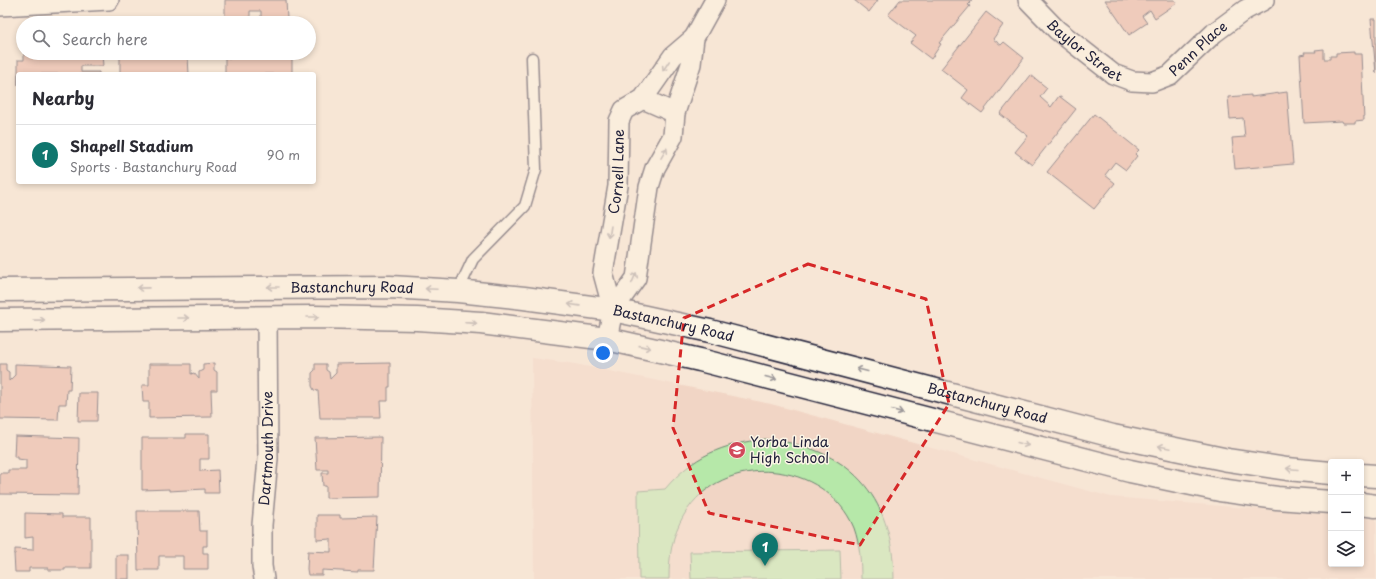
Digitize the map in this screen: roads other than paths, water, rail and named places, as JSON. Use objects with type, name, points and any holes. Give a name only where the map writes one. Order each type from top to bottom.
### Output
[{"type":"main road","name":"Bastanchury Road","points":[[0,290],[390,287],[458,291],[613,310],[717,333],[1113,436],[1228,460],[1287,469],[1328,473]]},
{"type":"main road","name":"Bastanchury Road","points":[[0,320],[267,317],[417,319],[481,323],[607,339],[700,360],[1066,455],[1220,490],[1277,498],[1328,502]]},
{"type":"main road","points":[[1066,455],[1080,449],[1096,448],[1215,473],[1226,468],[1228,460]]},
{"type":"main road","points":[[1364,475],[1376,476]]},
{"type":"main road","points":[[1364,492],[1376,492]]},
{"type":"main road","points":[[1364,504],[1376,506]]},
{"type":"street","points":[[0,6],[109,0]]},
{"type":"street","name":"Cornell Lane","points":[[613,310],[603,273],[618,186],[619,121],[624,110],[642,99],[673,56],[694,38],[715,0]]},
{"type":"street","name":"Baylor Street","points":[[1028,0],[1057,30],[1113,74],[1132,81],[1152,82]]},
{"type":"street","name":"Penn Place","points":[[1152,82],[1170,75],[1214,33],[1245,10],[1264,0]]},
{"type":"street","name":"Cornell Lane","points":[[607,339],[613,310],[636,278],[649,187],[655,168],[673,136],[675,114],[691,64],[694,38]]},
{"type":"street","points":[[642,99],[675,114]]},
{"type":"street","name":"Dartmouth Drive","points":[[264,579],[262,566],[262,525],[268,459],[267,317]]},
{"type":"lane","points":[[458,291],[473,259],[525,206],[536,169],[532,58]]},
{"type":"place","name":"Yorba Linda High School","points":[[737,450]]},
{"type":"place","name":"Shapell Stadium","points":[[765,566]]}]
